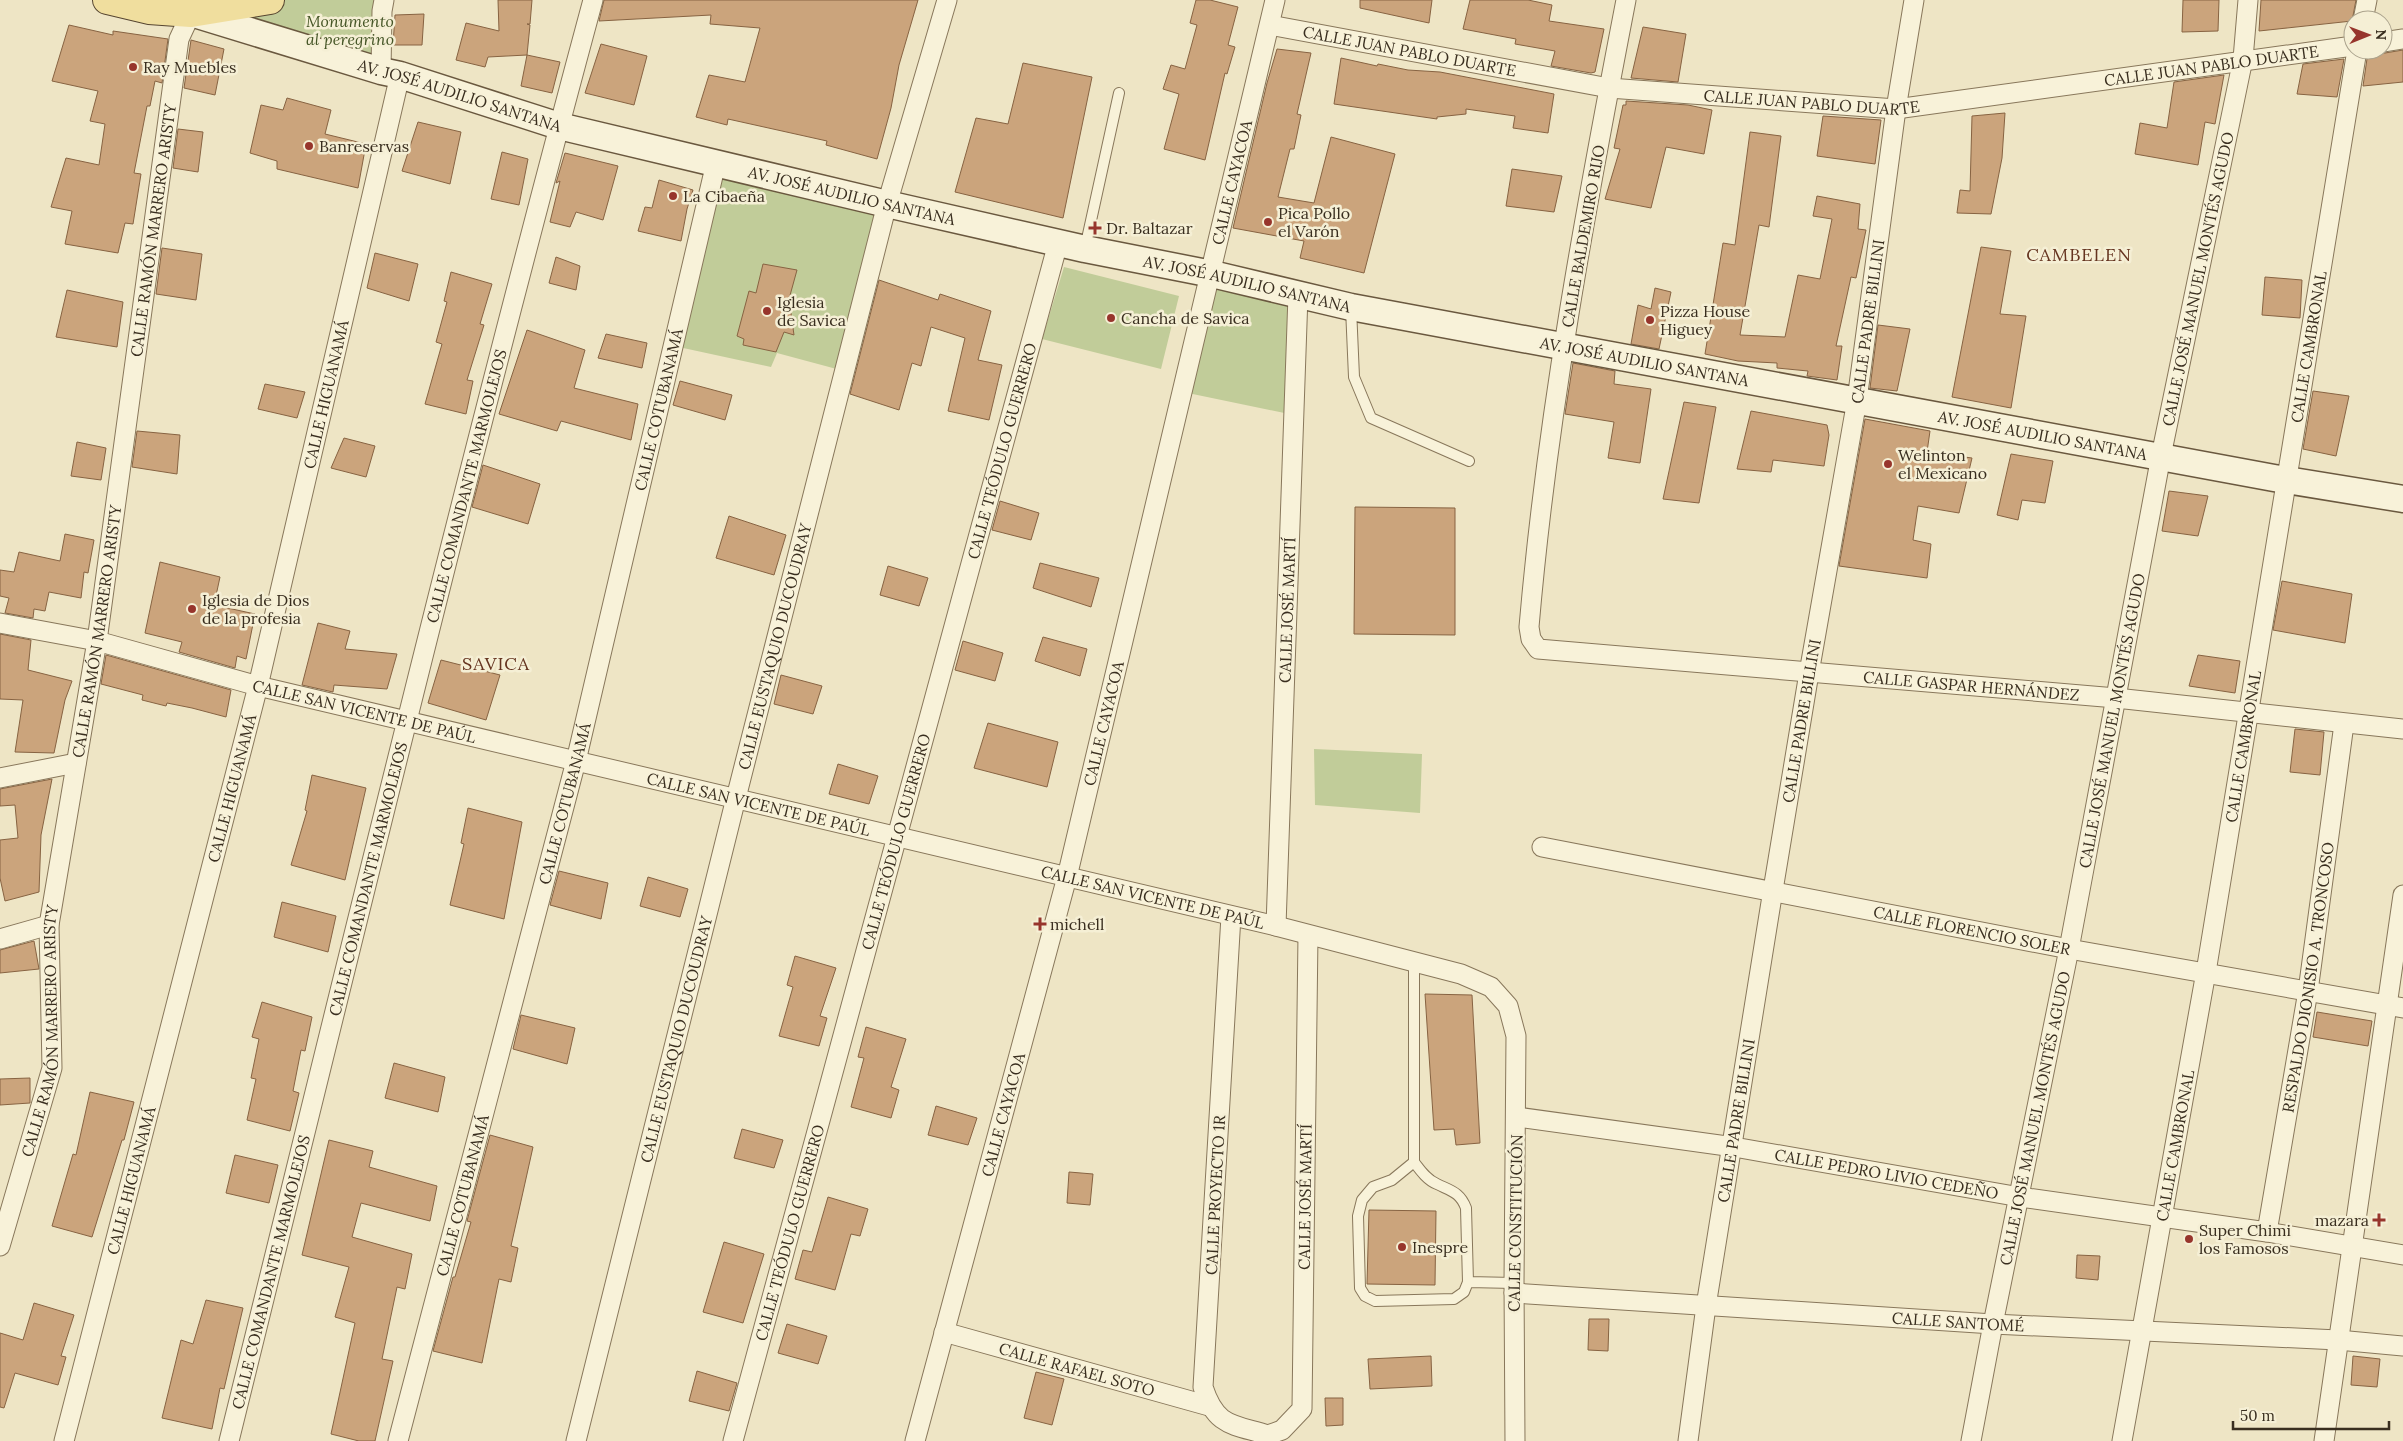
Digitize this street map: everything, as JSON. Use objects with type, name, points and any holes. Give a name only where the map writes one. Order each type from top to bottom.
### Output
[{"type":"main road","name":"AV. JOSÉ AUDILIO SANTANA","points":[[107,0],[149,10],[191,13],[559,126],[887,204],[1085,249],[1212,274],[1351,307],[2403,499]]},
{"type":"main road","points":[[156,0],[191,13],[270,0]]},
{"type":"street","name":"CALLE HIGUANAMÁ","points":[[64,1441],[258,686],[391,73],[382,11],[384,0]]},
{"type":"street","name":"CALLE COMANDANTE MARMOLEJOS","points":[[229,1441],[408,721],[559,126],[593,0]]},
{"type":"street","name":"CALLE EUSTAQUIO DUCOUDRAY","points":[[576,1441],[736,798],[887,204],[947,0]]},
{"type":"street","name":"CALLE CAYACOA","points":[[915,1441],[1067,877],[1212,274],[1275,0]]},
{"type":"street","name":"CALLE BALDEMIRO RIJO","points":[[1538,649],[1531,639],[1529,627],[1537,532],[1564,345],[1626,0]]},
{"type":"street","name":"CALLE PADRE BILLINI","points":[[1688,1441],[1706,1306],[1734,1147],[1773,890],[1857,400],[1896,109],[1914,0]]},
{"type":"street","name":"CALLE JOSÉ MANUEL MONTÉS AGUDO","points":[[1971,1441],[2069,949],[2161,456],[2244,59],[2248,0]]},
{"type":"street","name":"CALLE RAMÓN MARRERO ARISTY","points":[[0,1246],[52,1068],[49,925],[97,641],[179,39],[191,13]]},
{"type":"street","name":"CALLE JUAN PABLO DUARTE","points":[[1270,25],[1609,88],[1896,109],[2244,59],[2343,47]]},
{"type":"street","name":"CALLE CAMBRONAL","points":[[2122,1441],[2206,972],[2355,60]]},
{"type":"street","name":"CALLE COTUBANAMÁ","points":[[398,1441],[576,761],[716,164]]},
{"type":"street","name":"CALLE TEÓDULO GUERRERO","points":[[733,1441],[1058,243]]},
{"type":"street","name":"CALLE JOSÉ MARTÍ","points":[[1276,926],[1298,295]]},
{"type":"street","name":"CALLE SAN VICENTE DE PAÚL","points":[[0,623],[97,641],[258,686],[1276,926],[1461,974],[1491,987],[1508,1006]]},
{"type":"street","name":"CALLE GASPAR HERNÁNDEZ","points":[[1538,649],[2116,698],[2403,729]]},
{"type":"street","name":"RESPALDO DIONISIO A. TRONCOSO","points":[[2267,1232],[2308,991],[2344,724]]},
{"type":"street","points":[[0,778],[76,763]]},
{"type":"street","name":"CALLE FLORENCIO SOLER","points":[[1542,847],[1773,890],[2069,949],[2395,1006]]},
{"type":"street","points":[[2324,1441],[2353,1248],[2395,1006],[2403,895]]},
{"type":"street","name":"CALLE PROYECTO 1R","points":[[1209,1406],[1203,1387],[1231,916]]},
{"type":"street","points":[[0,939],[49,925]]},
{"type":"street","name":"CALLE JOSÉ MARTÍ","points":[[1268,1438],[1282,1430],[1302,1408],[1308,935]]},
{"type":"street","name":"CALLE CONSTITUCIÓN","points":[[1508,1006],[1516,1036],[1515,1441]]},
{"type":"street","name":"CALLE PEDRO LIVIO CEDEÑO","points":[[1517,1117],[1734,1147],[2020,1197],[2267,1232],[2403,1255]]},
{"type":"street","name":"CALLE SANTOMÉ","points":[[1514,1288],[1706,1306],[1993,1324],[2338,1340],[2403,1346]]},
{"type":"street","name":"CALLE RAFAEL SOTO","points":[[944,1332],[1209,1406]]},
{"type":"street","points":[[1209,1406],[1224,1422],[1268,1438]]},
{"type":"lane","points":[[1085,249],[1118,93]]},
{"type":"lane","points":[[1351,307],[1354,378],[1371,418],[1469,461]]},
{"type":"lane","points":[[1414,962],[1414,1162],[1435,1184],[1454,1191],[1462,1198],[1466,1208],[1468,1282],[1464,1292],[1454,1299],[1375,1301],[1365,1296],[1360,1288],[1358,1216],[1362,1200],[1373,1187],[1392,1180],[1414,1162]]},
{"type":"lane","points":[[1468,1282],[1514,1288]]},
{"type":"green space","name":"Monumento al peregrino","points":[[270,0],[384,0],[381,71],[191,13]]},
{"type":"green space","points":[[716,163],[887,204],[844,371],[777,353],[771,367],[674,346]]},
{"type":"green space","name":"Cancha de Savica","points":[[1064,267],[1179,296],[1161,369],[1042,339]]},
{"type":"green space","points":[[1212,274],[1298,295],[1294,415],[1183,392]]},
{"type":"green space","points":[[1314,749],[1422,754],[1420,813],[1315,805]]},
{"type":"building","points":[[498,0],[532,0],[530,24],[527,24],[530,25],[527,55],[488,57],[485,67],[456,60],[466,23],[499,31]]},
{"type":"building","points":[[604,0],[918,0],[899,65],[891,108],[877,159],[826,145],[827,141],[728,119],[727,125],[696,117],[709,75],[745,82],[760,28],[710,24],[711,15],[599,21]]},
{"type":"building","points":[[1196,0],[1210,0],[1238,7],[1228,45],[1235,47],[1227,74],[1225,73],[1205,160],[1164,149],[1179,94],[1163,89],[1171,65],[1185,69],[1197,25],[1190,23]]},
{"type":"building","points":[[1360,0],[1432,0],[1429,23],[1360,8]]},
{"type":"building","points":[[1470,0],[1528,0],[1552,5],[1549,21],[1604,29],[1595,72],[1591,73],[1551,66],[1555,51],[1515,44],[1516,39],[1463,29]]},
{"type":"building","points":[[2183,0],[2219,0],[2218,31],[2182,32]]},
{"type":"building","points":[[2261,0],[2356,0],[2354,10],[2343,10],[2343,22],[2259,31]]},
{"type":"building","points":[[424,14],[422,45],[393,45],[395,15]]},
{"type":"building","points":[[69,25],[113,35],[113,31],[168,39],[162,83],[155,81],[150,106],[147,106],[134,173],[141,174],[133,224],[125,223],[118,253],[65,244],[72,211],[51,207],[66,158],[99,165],[105,124],[90,121],[98,91],[52,81]]},
{"type":"building","points":[[1643,27],[1686,34],[1678,82],[1631,78]]},
{"type":"building","points":[[191,40],[224,49],[215,95],[184,88]]},
{"type":"building","points":[[601,44],[647,56],[634,105],[585,93]]},
{"type":"building","points":[[1277,49],[1311,53],[1297,114],[1301,115],[1294,149],[1290,149],[1278,197],[1314,203],[1331,137],[1395,154],[1364,273],[1300,258],[1304,241],[1233,228],[1267,83]]},
{"type":"building","points":[[2403,50],[2403,82],[2363,86],[2367,60],[2393,60],[2393,52]]},
{"type":"building","points":[[527,55],[560,62],[552,93],[521,86]]},
{"type":"building","points":[[1341,58],[1377,66],[1378,64],[1408,70],[1440,72],[1554,94],[1548,133],[1513,128],[1515,116],[1466,109],[1466,114],[1437,117],[1437,119],[1334,104]]},
{"type":"building","points":[[2343,59],[2337,97],[2297,94],[2303,64]]},
{"type":"building","points":[[1023,63],[1092,77],[1063,218],[955,192],[976,118],[1008,124]]},
{"type":"building","points":[[2224,75],[2215,124],[2205,122],[2198,165],[2135,154],[2140,123],[2167,128],[2174,82]]},
{"type":"building","points":[[287,98],[331,110],[325,134],[366,144],[358,188],[277,169],[277,161],[250,153],[261,105],[283,110]]},
{"type":"building","points":[[1626,101],[1688,105],[1712,110],[1704,154],[1666,147],[1651,208],[1605,199],[1620,149],[1614,148],[1623,105],[1626,105]]},
{"type":"building","points":[[2005,113],[2002,158],[1991,214],[1957,213],[1960,190],[1970,191],[1972,116]]},
{"type":"building","points":[[1823,116],[1881,120],[1875,164],[1817,156]]},
{"type":"building","points":[[418,122],[461,132],[450,184],[402,171]]},
{"type":"building","points":[[178,129],[203,132],[198,172],[173,168]]},
{"type":"building","points":[[1750,132],[1781,136],[1769,227],[1759,225],[1740,335],[1785,337],[1798,275],[1820,279],[1832,219],[1813,216],[1817,196],[1860,204],[1858,229],[1866,230],[1856,278],[1851,277],[1836,346],[1842,346],[1837,380],[1807,376],[1808,371],[1777,368],[1777,363],[1738,361],[1705,354],[1723,243],[1735,245]]},
{"type":"building","points":[[502,152],[528,159],[519,205],[491,199]]},
{"type":"building","points":[[565,153],[618,166],[603,220],[576,212],[570,227],[550,222],[560,181],[556,183]]},
{"type":"building","points":[[1512,169],[1562,176],[1554,212],[1506,206]]},
{"type":"building","points":[[659,180],[693,190],[681,241],[638,231],[645,207],[652,208]]},
{"type":"building","points":[[1981,247],[2011,251],[2000,314],[2026,316],[2011,408],[1952,397]]},
{"type":"building","points":[[162,248],[202,254],[196,300],[156,294]]},
{"type":"building","points":[[375,253],[418,264],[409,301],[367,288]]},
{"type":"building","points":[[556,257],[580,266],[576,290],[549,283]]},
{"type":"building","name":"Iglesia de Savica","points":[[763,264],[797,270],[789,299],[794,335],[784,332],[776,352],[743,345],[744,339],[737,336],[749,291],[756,293]]},
{"type":"building","points":[[451,272],[492,284],[480,324],[484,325],[467,380],[473,381],[466,414],[425,404],[442,344],[436,342],[447,302],[444,301]]},
{"type":"building","points":[[2265,277],[2302,280],[2300,318],[2262,315]]},
{"type":"building","points":[[879,280],[938,300],[940,294],[991,311],[978,360],[1002,365],[989,420],[948,411],[965,338],[931,327],[921,366],[912,363],[899,410],[850,394]]},
{"type":"building","points":[[1655,288],[1671,292],[1659,349],[1631,344],[1638,305],[1651,309]]},
{"type":"building","points":[[67,290],[123,302],[117,347],[56,337]]},
{"type":"building","points":[[1878,325],[1910,329],[1897,391],[1870,388]]},
{"type":"building","points":[[527,330],[585,350],[574,388],[638,404],[631,440],[561,421],[557,431],[499,414]]},
{"type":"building","points":[[606,334],[647,343],[642,368],[598,358]]},
{"type":"building","points":[[1573,363],[1615,371],[1614,384],[1651,389],[1640,463],[1608,458],[1614,422],[1565,414]]},
{"type":"building","points":[[680,381],[732,395],[725,420],[673,405]]},
{"type":"building","points":[[265,384],[305,392],[297,418],[258,409]]},
{"type":"building","points":[[2313,391],[2349,396],[2336,456],[2303,449]]},
{"type":"building","points":[[1684,402],[1716,407],[1699,503],[1663,499]]},
{"type":"building","points":[[1751,411],[1827,425],[1829,435],[1824,466],[1773,460],[1771,472],[1737,469]]},
{"type":"building","points":[[1865,419],[1930,431],[1927,452],[1972,458],[1959,513],[1918,506],[1913,540],[1931,544],[1927,578],[1839,566]]},
{"type":"building","points":[[137,431],[180,435],[177,474],[132,467]]},
{"type":"building","points":[[344,438],[375,446],[366,477],[331,468]]},
{"type":"building","points":[[77,442],[106,448],[101,480],[71,476]]},
{"type":"building","points":[[2011,454],[2053,461],[2045,503],[2022,500],[2018,520],[1997,515]]},
{"type":"building","points":[[483,465],[540,484],[528,524],[472,507]]},
{"type":"building","points":[[2169,491],[2208,496],[2198,536],[2162,531]]},
{"type":"building","points":[[1000,501],[1039,513],[1031,540],[992,530]]},
{"type":"building","points":[[1355,507],[1455,508],[1455,635],[1354,634]]},
{"type":"building","points":[[729,516],[786,535],[774,575],[716,558]]},
{"type":"building","points":[[65,534],[94,540],[88,573],[84,572],[81,598],[49,592],[45,611],[34,609],[33,618],[5,613],[9,598],[0,596],[0,570],[14,572],[19,552],[60,561]]},
{"type":"building","name":"Iglesia de Dios de la profesia","points":[[160,562],[220,577],[214,605],[255,614],[246,659],[237,656],[235,668],[179,652],[182,642],[145,633]]},
{"type":"building","points":[[1040,563],[1099,578],[1091,607],[1033,588]]},
{"type":"building","points":[[888,566],[928,578],[919,606],[880,595]]},
{"type":"building","points":[[2282,581],[2352,594],[2345,643],[2273,630]]},
{"type":"building","points":[[318,623],[350,631],[345,649],[397,654],[387,689],[334,685],[333,692],[302,685]]},
{"type":"building","points":[[0,634],[31,640],[28,670],[72,681],[65,700],[54,753],[15,752],[23,700],[0,699]]},
{"type":"building","points":[[1043,637],[1087,649],[1080,676],[1035,661]]},
{"type":"building","points":[[963,641],[1003,653],[995,681],[955,670]]},
{"type":"building","points":[[106,655],[231,690],[226,717],[192,708],[167,703],[166,706],[142,700],[143,695],[101,684]]},
{"type":"building","points":[[2198,655],[2240,661],[2235,693],[2189,686]]},
{"type":"building","points":[[441,660],[500,675],[486,720],[428,703]]},
{"type":"building","points":[[781,675],[822,686],[813,714],[774,704]]},
{"type":"building","points":[[988,723],[1058,742],[1047,787],[974,768]]},
{"type":"building","points":[[2295,729],[2324,732],[2320,775],[2290,772]]},
{"type":"building","points":[[838,764],[878,776],[869,804],[829,794]]},
{"type":"building","points":[[312,775],[366,788],[345,880],[291,865],[307,811],[305,810]]},
{"type":"building","points":[[52,779],[41,835],[39,892],[5,901],[0,878],[0,840],[18,838],[15,805],[0,806],[0,789]]},
{"type":"building","points":[[468,808],[522,822],[504,919],[450,905],[464,844],[461,843]]},
{"type":"building","points":[[559,871],[608,883],[601,919],[550,905]]},
{"type":"building","points":[[648,877],[688,889],[680,917],[640,906]]},
{"type":"building","points":[[282,902],[336,916],[328,952],[274,937]]},
{"type":"building","points":[[34,941],[39,969],[0,973],[0,950]]},
{"type":"building","points":[[795,956],[836,968],[820,1016],[827,1018],[819,1046],[779,1036],[793,987],[787,985]]},
{"type":"building","points":[[1425,994],[1472,995],[1480,1143],[1456,1145],[1454,1129],[1434,1130]]},
{"type":"building","points":[[262,1002],[312,1017],[305,1051],[301,1050],[293,1091],[299,1093],[290,1131],[247,1120],[256,1079],[251,1078],[259,1039],[252,1037]]},
{"type":"building","points":[[2317,1012],[2372,1021],[2368,1046],[2313,1037]]},
{"type":"building","points":[[521,1015],[575,1028],[567,1064],[513,1049]]},
{"type":"building","points":[[866,1027],[906,1039],[891,1087],[899,1090],[891,1118],[851,1107],[864,1058],[858,1057]]},
{"type":"building","points":[[394,1063],[445,1077],[438,1112],[385,1098]]},
{"type":"building","points":[[30,1078],[30,1103],[0,1105],[0,1079]]},
{"type":"building","points":[[90,1092],[134,1102],[124,1140],[122,1140],[92,1237],[52,1226],[73,1154],[76,1155]]},
{"type":"building","points":[[936,1106],[977,1118],[968,1145],[928,1135]]},
{"type":"building","points":[[742,1129],[783,1140],[774,1168],[734,1158]]},
{"type":"building","points":[[490,1135],[533,1147],[511,1246],[518,1248],[511,1282],[499,1279],[482,1363],[433,1351],[453,1277],[455,1277],[471,1222],[467,1221]]},
{"type":"building","points":[[329,1140],[373,1151],[369,1167],[437,1186],[430,1221],[361,1203],[352,1237],[412,1254],[405,1289],[397,1287],[382,1359],[393,1361],[375,1441],[359,1441],[331,1434],[355,1323],[335,1317],[349,1267],[302,1255]]},
{"type":"building","points":[[235,1155],[278,1165],[269,1203],[226,1193]]},
{"type":"building","points":[[1069,1172],[1093,1174],[1090,1205],[1067,1203]]},
{"type":"building","points":[[828,1197],[868,1209],[860,1236],[851,1234],[835,1290],[795,1279],[803,1250],[812,1252]]},
{"type":"building","name":"Inespre","points":[[1369,1210],[1436,1211],[1435,1285],[1367,1284]]},
{"type":"building","points":[[724,1242],[764,1254],[743,1323],[703,1312]]},
{"type":"building","points":[[2077,1255],[2100,1256],[2098,1280],[2076,1278]]},
{"type":"building","points":[[206,1300],[243,1308],[224,1389],[220,1388],[212,1429],[162,1418],[181,1340],[193,1344]]},
{"type":"building","points":[[34,1303],[74,1315],[61,1356],[66,1357],[58,1385],[15,1373],[4,1408],[0,1407],[0,1333],[23,1340]]},
{"type":"building","points":[[1589,1319],[1609,1319],[1608,1351],[1588,1350]]},
{"type":"building","points":[[787,1324],[827,1336],[818,1364],[778,1353]]},
{"type":"building","points":[[1431,1356],[1432,1386],[1370,1389],[1368,1359]]},
{"type":"building","points":[[2353,1356],[2380,1359],[2377,1387],[2351,1385]]},
{"type":"building","points":[[697,1371],[737,1383],[729,1411],[689,1401]]},
{"type":"building","points":[[1036,1372],[1064,1379],[1052,1425],[1024,1418]]},
{"type":"building","points":[[1325,1398],[1343,1398],[1343,1425],[1326,1426]]},
{"type":"place","name":"Ray Muebles","points":[[133,67]]},
{"type":"place","name":"Banreservas","points":[[309,146]]},
{"type":"place","name":"La Cibaeña","points":[[673,196]]},
{"type":"place","name":"Pica Pollo el Varón","points":[[1268,222]]},
{"type":"place","name":"Dr. Baltazar","points":[[1095,228]]},
{"type":"place","name":"Iglesia de Savica","points":[[767,311]]},
{"type":"place","name":"Cancha de Savica","points":[[1111,318]]},
{"type":"place","name":"Pizza House Higuey","points":[[1650,320]]},
{"type":"place","name":"Welinton el Mexicano","points":[[1888,464]]},
{"type":"place","name":"Iglesia de Dios de la profesia","points":[[192,609]]},
{"type":"place","name":"michell","points":[[1040,924]]},
{"type":"place","name":"mazara","points":[[2379,1220]]},
{"type":"place","name":"Super Chimi los Famosos","points":[[2189,1239]]},
{"type":"place","name":"Inespre","points":[[1402,1247]]},
{"type":"district","name":"CAMBELEN","points":[[2079,255]]},
{"type":"district","name":"SAVICA","points":[[496,664]]}]
